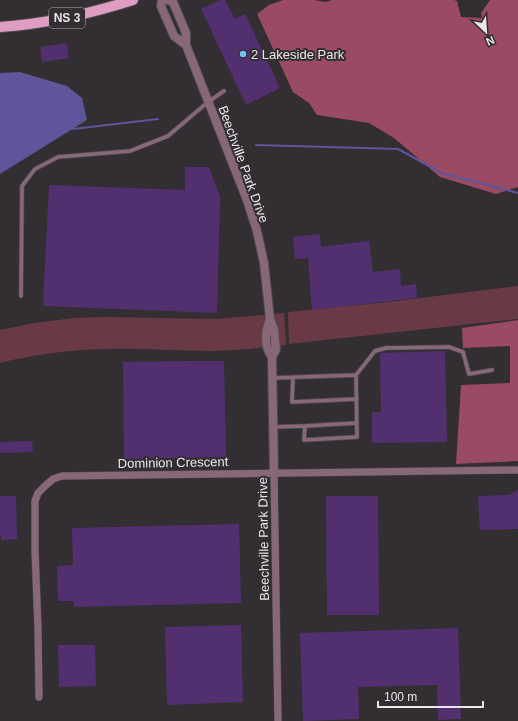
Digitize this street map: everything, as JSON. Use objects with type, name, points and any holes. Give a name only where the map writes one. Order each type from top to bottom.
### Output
[{"type":"main road","name":"NS 3","points":[[0,27],[94,12],[133,0]]},
{"type":"street","name":"Beechville Park Drive","points":[[162,0],[161,6],[174,36],[186,45]]},
{"type":"street","name":"Beechville Park Drive","points":[[167,0],[173,2],[186,33],[186,45],[247,200],[264,264],[270,319],[274,329],[276,350],[272,357],[272,378],[278,721]]},
{"type":"street","name":"Dominion Crescent","points":[[39,697],[35,501],[45,486],[53,480],[62,476],[518,470]]},
{"type":"lane","points":[[21,296],[22,186],[35,169],[58,157],[130,151],[168,136],[208,102],[224,91]]},
{"type":"lane","points":[[305,426],[304,440],[357,437],[356,374],[375,351],[386,348],[404,347],[449,347],[463,352],[468,374],[492,370]]},
{"type":"lane","points":[[272,378],[356,374]]},
{"type":"lane","points":[[293,377],[292,402],[356,399]]},
{"type":"lane","points":[[273,427],[357,423]]},
{"type":"shaded area","points":[[283,0],[315,0],[325,2],[332,0],[454,0],[457,1],[461,17],[482,18],[481,13],[490,0],[518,0],[518,187],[496,194],[440,177],[394,138],[369,123],[317,115],[309,103],[293,92],[257,14],[269,5]]},
{"type":"shaded area","points":[[20,72],[67,86],[82,98],[87,120],[0,174],[0,73]]},
{"type":"shaded area","points":[[518,286],[518,319],[289,344],[288,312],[388,302]]},
{"type":"shaded area","points":[[284,313],[286,345],[213,351],[119,349],[79,350],[39,355],[0,363],[0,330],[34,323],[74,318],[106,317],[216,319]]},
{"type":"shaded area","points":[[518,320],[518,461],[456,464],[461,385],[510,383],[510,346],[463,348],[462,328]]},
{"type":"building","name":"2 Lakeside Park","points":[[220,0],[225,0],[235,19],[245,14],[280,88],[246,105],[201,9]]},
{"type":"building","points":[[67,43],[69,58],[42,62],[40,47]]},
{"type":"building","points":[[185,167],[209,167],[220,197],[217,313],[43,306],[49,185],[185,190]]},
{"type":"building","points":[[320,234],[321,247],[369,241],[373,272],[400,269],[401,286],[416,284],[417,298],[312,310],[308,258],[295,259],[293,237]]},
{"type":"building","points":[[445,351],[447,442],[372,443],[372,412],[381,412],[380,353]]},
{"type":"building","points":[[224,361],[226,457],[124,459],[123,362]]},
{"type":"building","points":[[32,441],[33,452],[0,453],[0,442]]},
{"type":"building","points":[[518,490],[518,529],[480,530],[478,496],[509,495]]},
{"type":"building","points":[[0,496],[16,496],[17,539],[1,540]]},
{"type":"building","points":[[326,496],[378,496],[379,615],[327,615]]},
{"type":"building","points":[[239,524],[241,603],[74,607],[74,601],[58,601],[57,566],[73,565],[72,528]]},
{"type":"building","points":[[241,625],[243,702],[167,705],[165,627]]},
{"type":"building","points":[[458,628],[461,719],[438,720],[437,685],[358,687],[359,719],[303,721],[300,633]]},
{"type":"building","points":[[58,645],[95,645],[96,686],[59,687]]},
{"type":"waterway","points":[[73,129],[158,119]]},
{"type":"waterway","points":[[256,145],[398,149],[442,173],[518,193]]},
{"type":"place","name":"2 Lakeside Park","points":[[243,54]]}]
